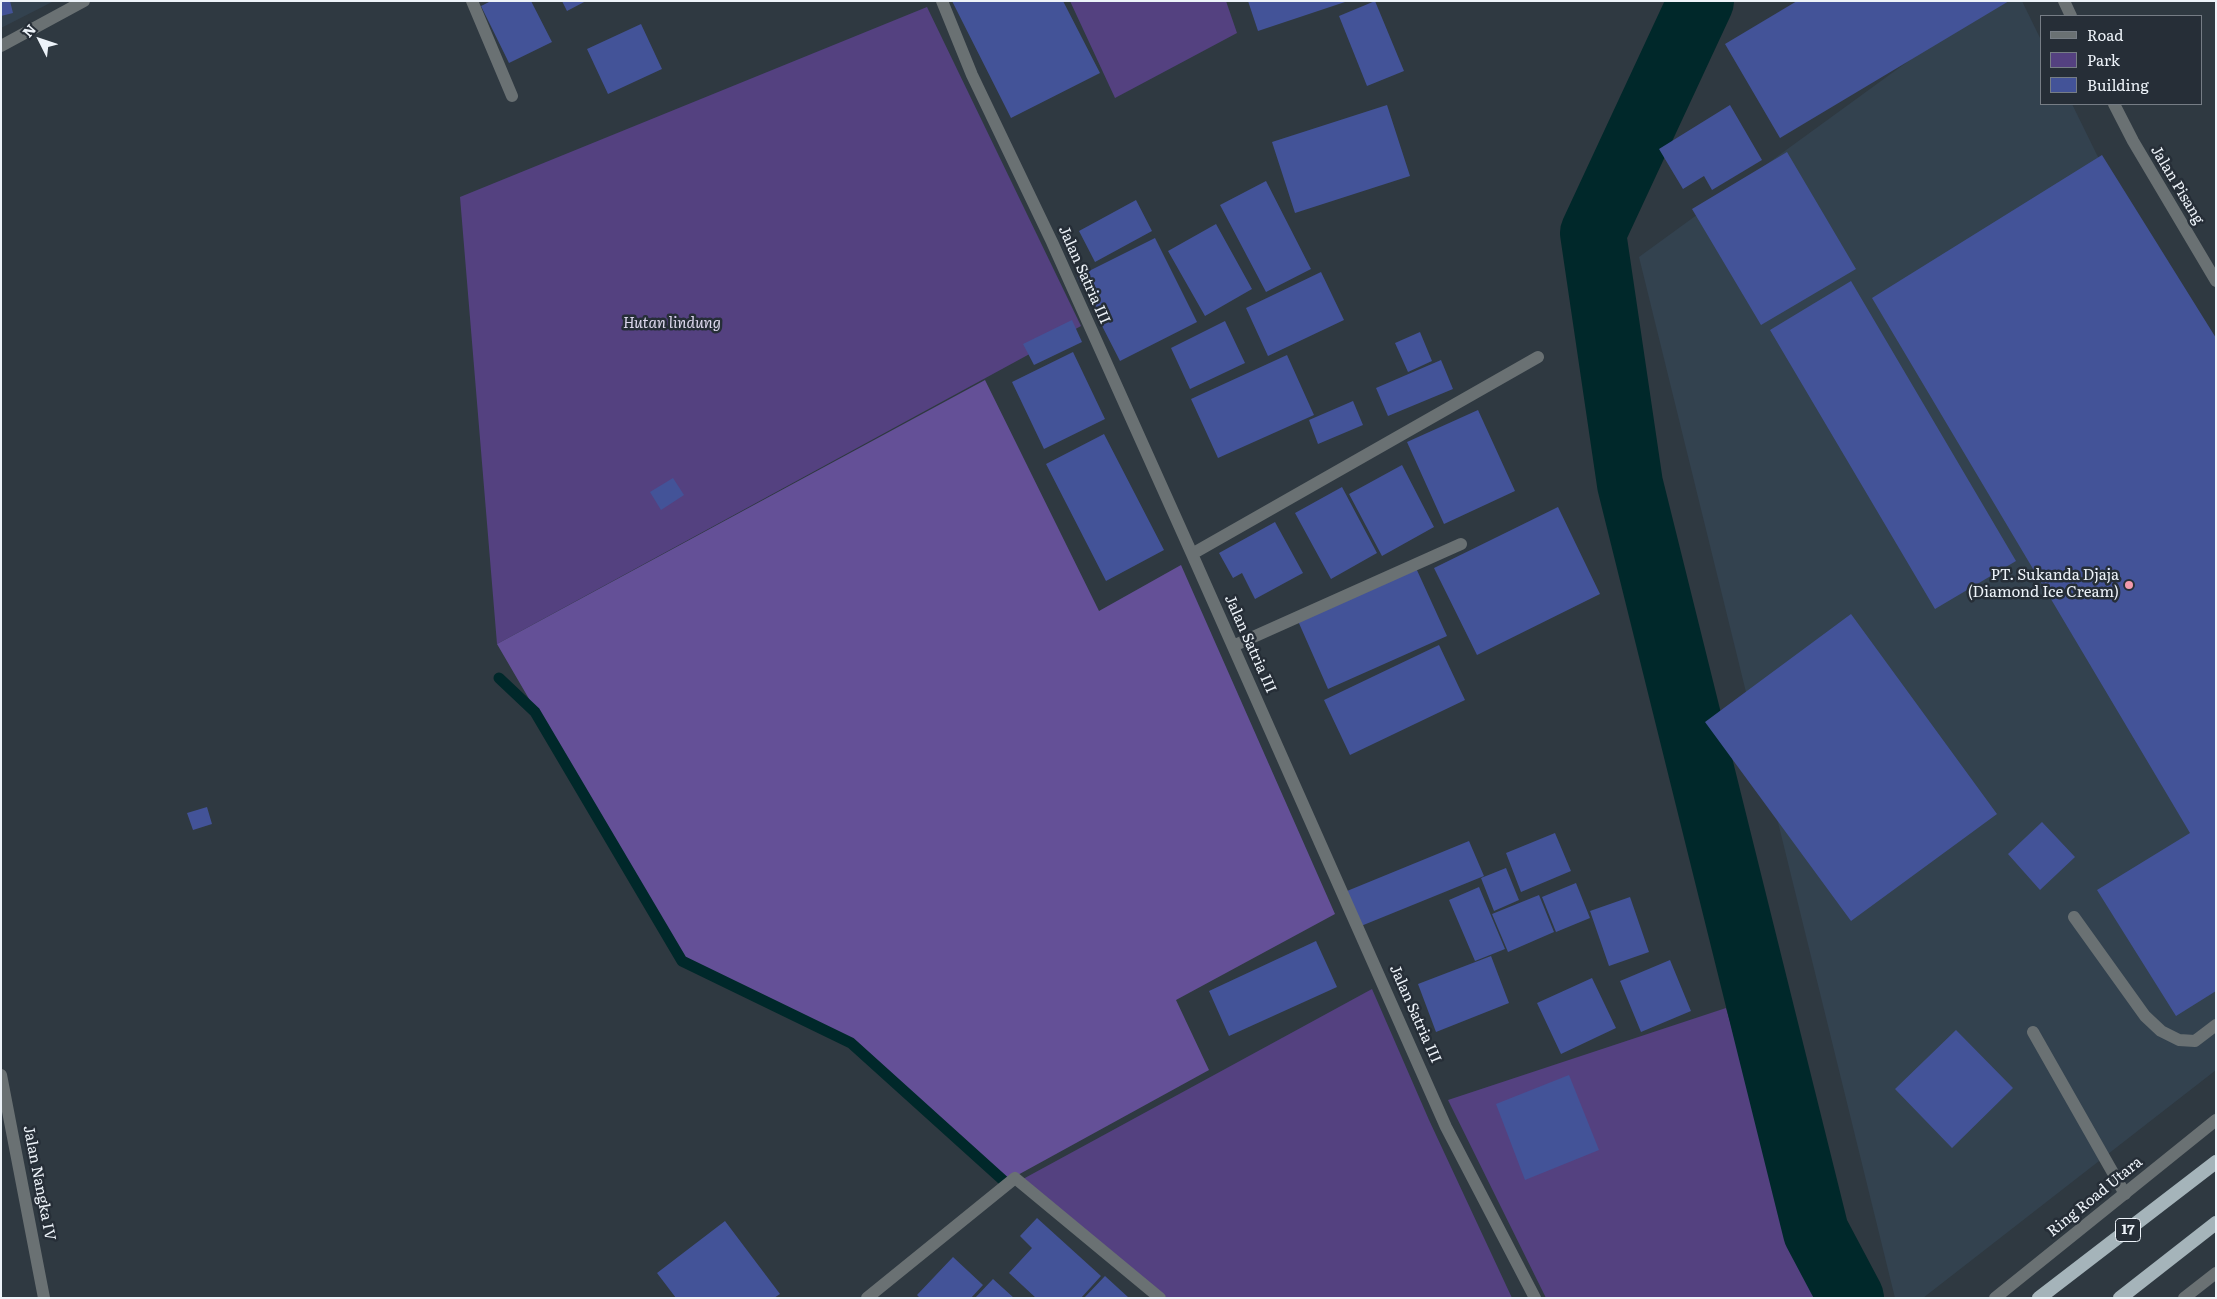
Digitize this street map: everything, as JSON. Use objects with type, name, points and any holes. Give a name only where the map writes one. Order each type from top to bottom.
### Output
[{"type":"highway","name":"17","points":[[2039,1298],[2216,1162]]},
{"type":"highway","points":[[2120,1298],[2216,1223]]},
{"type":"street","points":[[1,46],[84,1]]},
{"type":"street","points":[[472,1],[512,96]]},
{"type":"street","name":"Jalan Satria III","points":[[942,1],[972,75],[1052,242],[1446,1127],[1535,1298]]},
{"type":"street","points":[[2064,1],[2071,15]]},
{"type":"street","name":"Jalan Pisang","points":[[2114,105],[2133,142],[2216,280]]},
{"type":"street","points":[[1192,554],[1538,357]]},
{"type":"street","points":[[1233,646],[1461,544]]},
{"type":"street","points":[[2074,917],[2146,1016],[2161,1031],[2179,1040],[2194,1042],[2216,1025]]},
{"type":"street","points":[[2033,1032],[2125,1194]]},
{"type":"street","name":"Jalan Nangka IV","points":[[1,1075],[44,1298]]},
{"type":"street","name":"Ring Road Utara","points":[[1995,1298],[2216,1120]]},
{"type":"street","points":[[867,1298],[1015,1178],[1160,1298]]},
{"type":"street","points":[[2184,1298],[2216,1273]]},
{"type":"shaded area","points":[[1,1],[54,1],[1,28]]},
{"type":"shaded area","points":[[1991,1],[2022,1],[2040,38],[2040,105],[2072,105],[2097,155],[2216,355],[2216,1070],[1923,1298],[1895,1298],[1639,257]]},
{"type":"shaded area","points":[[985,380],[1099,611],[1181,565],[1335,914],[1176,1000],[1209,1070],[1005,1182],[851,1043],[682,961],[497,644]]},
{"type":"green space","points":[[1070,1],[1226,1],[1237,33],[1115,98]]},
{"type":"green space","name":"Hutan lindung","points":[[927,7],[1081,326],[497,644],[460,197]]},
{"type":"green space","points":[[1372,989],[1429,1120],[1512,1298],[1167,1298],[1023,1179]]},
{"type":"green space","points":[[1726,1008],[1793,1234],[1834,1298],[1546,1298],[1448,1100]]},
{"type":"building","points":[[1,1],[10,1],[13,13],[1,16]]},
{"type":"building","points":[[491,1],[531,1],[552,42],[509,63],[481,6]]},
{"type":"building","points":[[562,1],[586,1],[567,11]]},
{"type":"building","points":[[952,1],[1063,1],[1100,73],[1011,118]]},
{"type":"building","points":[[1248,1],[1345,1],[1345,2],[1258,31]]},
{"type":"building","points":[[1375,1],[1404,71],[1367,86],[1339,16]]},
{"type":"building","points":[[1797,1],[2009,1],[1780,138],[1725,44]]},
{"type":"building","points":[[641,24],[662,69],[608,94],[587,49]]},
{"type":"building","points":[[1387,105],[1410,176],[1295,213],[1272,142]]},
{"type":"building","points":[[1730,105],[1762,160],[1712,190],[1704,176],[1683,189],[1659,149]]},
{"type":"building","points":[[1787,152],[1856,269],[1761,325],[1692,209]]},
{"type":"building","name":"PT. Sukanda Djaja (Diamond Ice Cream)","points":[[2102,155],[2216,338],[2216,991],[2176,1016],[2097,890],[2190,833],[1872,298]]},
{"type":"building","points":[[1266,181],[1311,269],[1266,292],[1220,205]]},
{"type":"building","points":[[1136,200],[1152,231],[1095,262],[1079,231]]},
{"type":"building","points":[[1216,224],[1252,289],[1205,316],[1168,251]]},
{"type":"building","points":[[1155,238],[1197,322],[1120,361],[1077,277]]},
{"type":"building","points":[[1321,272],[1344,320],[1268,356],[1246,308]]},
{"type":"building","points":[[1851,281],[2016,561],[1935,609],[1770,330]]},
{"type":"building","points":[[1072,320],[1082,342],[1034,365],[1023,344]]},
{"type":"building","points":[[1225,321],[1245,363],[1190,389],[1171,348]]},
{"type":"building","points":[[1420,332],[1432,361],[1408,372],[1395,343]]},
{"type":"building","points":[[1073,352],[1105,419],[1044,449],[1012,382]]},
{"type":"building","points":[[1287,355],[1314,415],[1218,458],[1191,399]]},
{"type":"building","points":[[1441,360],[1453,389],[1388,416],[1376,388]]},
{"type":"building","points":[[1353,401],[1363,425],[1318,444],[1309,420]]},
{"type":"building","points":[[1478,410],[1515,491],[1444,524],[1407,442]]},
{"type":"building","points":[[1104,434],[1164,550],[1106,581],[1046,464]]},
{"type":"building","points":[[1402,465],[1434,527],[1382,556],[1349,494]]},
{"type":"building","points":[[673,478],[684,495],[661,510],[650,492]]},
{"type":"building","points":[[1342,487],[1377,553],[1331,579],[1295,513]]},
{"type":"building","points":[[1558,507],[1600,594],[1477,655],[1434,568]]},
{"type":"building","points":[[1275,522],[1303,573],[1255,599],[1242,573],[1233,578],[1219,553]]},
{"type":"building","points":[[1416,568],[1447,636],[1328,689],[1298,621]]},
{"type":"building","points":[[1851,614],[1997,814],[1851,921],[1705,722]]},
{"type":"building","points":[[1439,645],[1465,700],[1350,755],[1324,700]]},
{"type":"building","points":[[207,807],[212,824],[193,830],[187,813]]},
{"type":"building","points":[[2042,822],[2075,857],[2040,890],[2008,854]]},
{"type":"building","points":[[1555,833],[1571,871],[1521,892],[1506,853]]},
{"type":"building","points":[[1469,841],[1484,876],[1361,926],[1347,891]]},
{"type":"building","points":[[1506,868],[1519,900],[1494,911],[1481,878]]},
{"type":"building","points":[[1576,883],[1590,918],[1556,932],[1542,897]]},
{"type":"building","points":[[1479,887],[1505,949],[1475,961],[1449,900]]},
{"type":"building","points":[[1539,895],[1554,932],[1508,952],[1492,914]]},
{"type":"building","points":[[1630,897],[1649,952],[1609,966],[1590,911]]},
{"type":"building","points":[[1316,941],[1337,987],[1229,1036],[1209,991]]},
{"type":"building","points":[[1491,956],[1509,1003],[1436,1032],[1418,984]]},
{"type":"building","points":[[1670,960],[1691,1011],[1641,1032],[1620,981]]},
{"type":"building","points":[[1592,978],[1616,1028],[1561,1054],[1537,1003]]},
{"type":"building","points":[[1956,1030],[2013,1088],[1952,1148],[1895,1089]]},
{"type":"building","points":[[1569,1075],[1599,1150],[1525,1180],[1496,1104]]},
{"type":"building","points":[[1037,1218],[1101,1276],[1081,1298],[1036,1298],[1009,1273],[1032,1248],[1020,1236]]},
{"type":"building","points":[[725,1221],[780,1294],[774,1298],[676,1298],[657,1273]]},
{"type":"building","points":[[953,1257],[983,1285],[971,1298],[920,1298],[917,1295]]},
{"type":"building","points":[[1105,1276],[1129,1298],[1084,1298]]},
{"type":"building","points":[[993,1279],[1014,1298],[975,1298]]},
{"type":"waterway","points":[[1701,1],[1593,233],[1630,484],[1816,1232],[1851,1298]]},
{"type":"waterway","points":[[499,678],[535,712],[682,961],[851,1043],[1005,1182]]},
{"type":"place","name":"PT. Sukanda Djaja (Diamond Ice Cream)","points":[[2129,585]]}]
